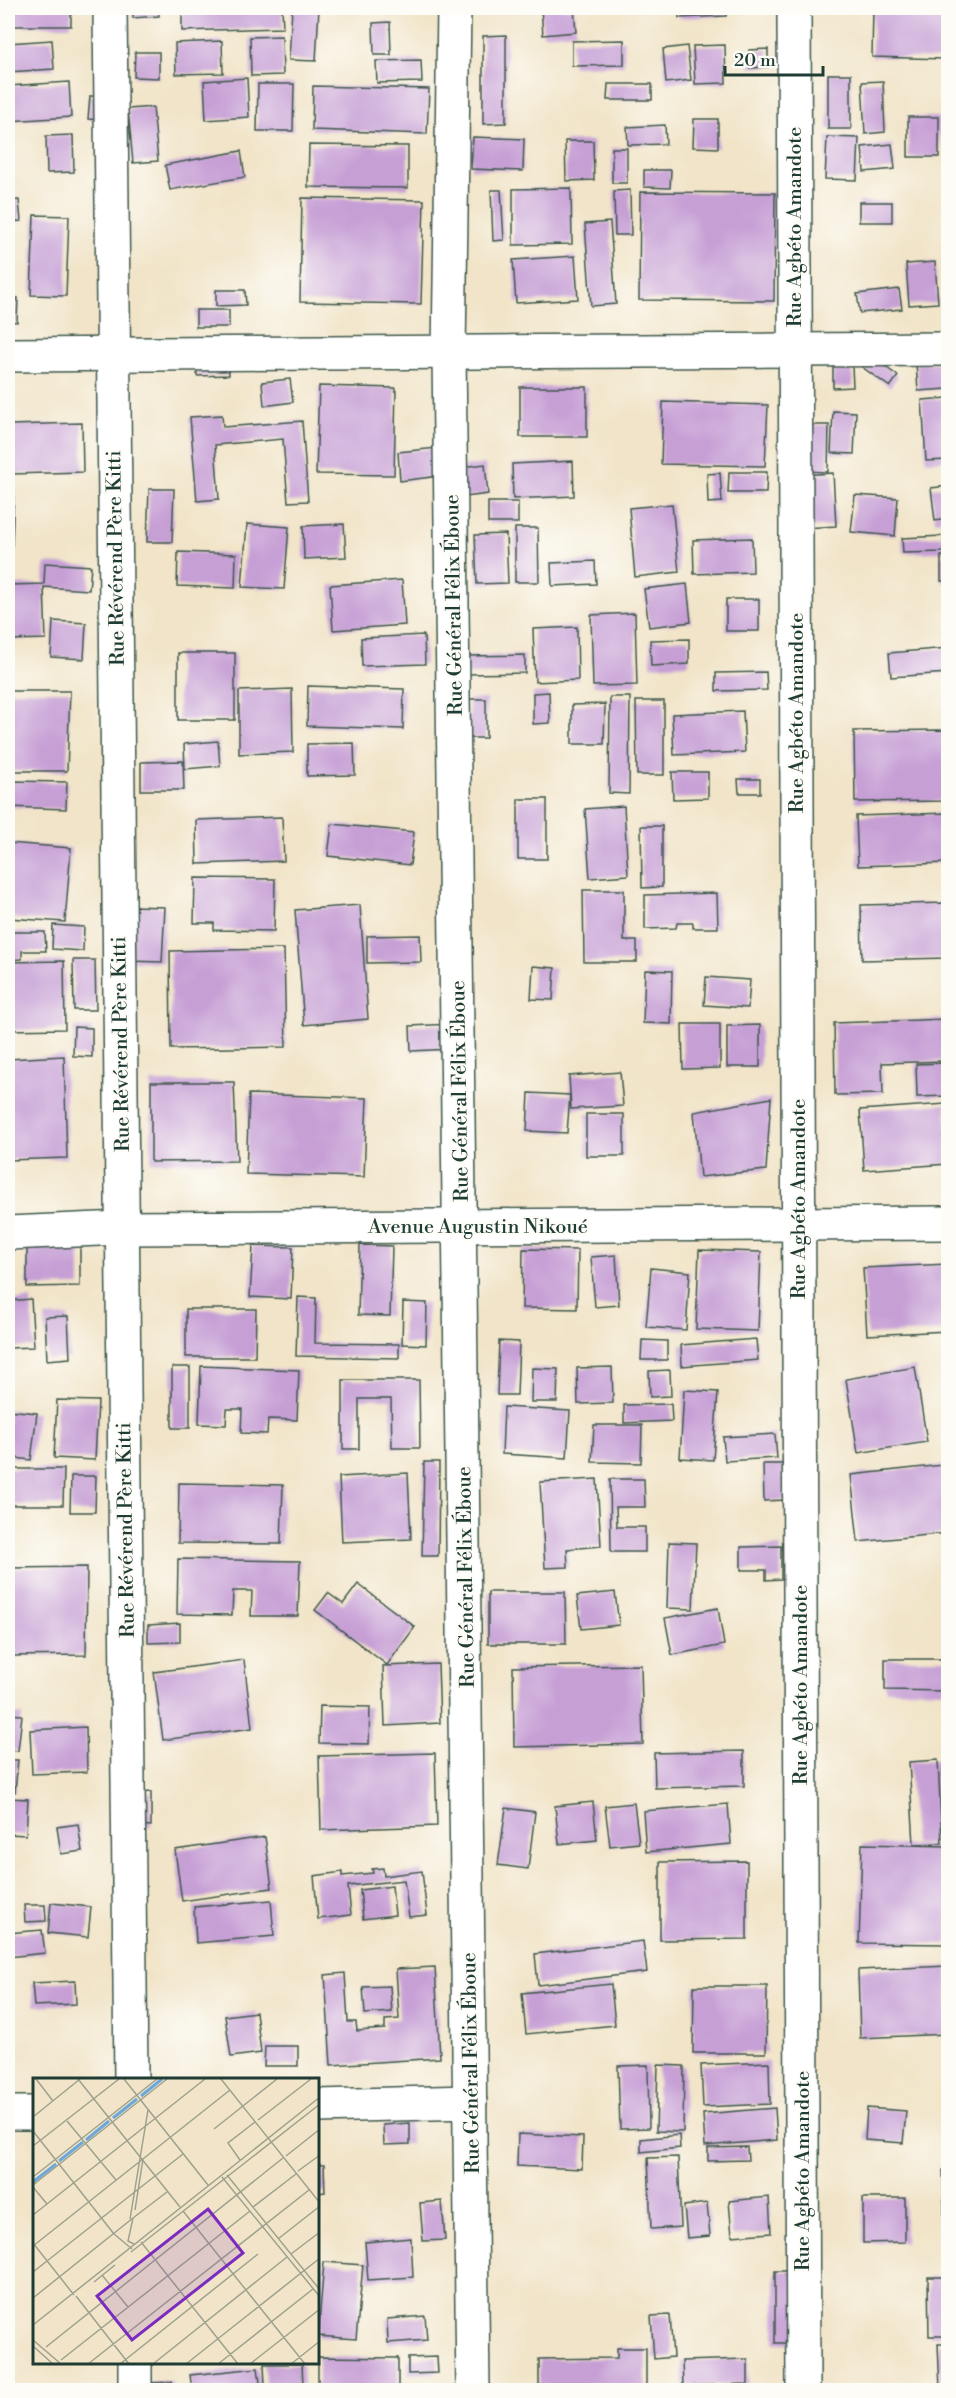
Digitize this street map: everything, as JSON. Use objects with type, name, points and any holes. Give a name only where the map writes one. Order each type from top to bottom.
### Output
[{"type":"street","name":"Rue Révérend Père Kitti","points":[[110,8],[131,2078]]},
{"type":"street","name":"Rue Général Félix Éboue","points":[[454,8],[449,352],[473,2391]]},
{"type":"street","name":"Rue Agbéto Amandote","points":[[794,8],[803,2391]]},
{"type":"street","points":[[8,355],[948,349]]},
{"type":"street","name":"Avenue Augustin Nikoué","points":[[8,1233],[122,1228],[948,1223]]},
{"type":"street","points":[[320,2106],[470,2102]]},
{"type":"street","points":[[8,2113],[33,2113]]},
{"type":"street","points":[[135,2365],[135,2391]]},
{"type":"building","points":[[8,8],[71,8],[71,26],[8,26]]},
{"type":"building","points":[[133,8],[158,8],[159,16],[133,18]]},
{"type":"building","points":[[182,8],[282,8],[283,28],[182,31]]},
{"type":"building","points":[[292,8],[319,8],[316,61],[289,60]]},
{"type":"building","points":[[482,8],[504,8],[504,13],[482,12]]},
{"type":"building","points":[[541,8],[574,8],[576,32],[543,35]]},
{"type":"building","points":[[679,8],[726,8],[726,16],[679,18]]},
{"type":"building","points":[[873,8],[947,8],[946,59],[872,57]]},
{"type":"building","points":[[390,22],[391,55],[374,55],[373,23]]},
{"type":"building","points":[[506,35],[506,123],[483,124],[483,36]]},
{"type":"building","points":[[282,36],[283,75],[251,76],[250,37]]},
{"type":"building","points":[[52,40],[54,69],[8,72],[8,43]]},
{"type":"building","points":[[624,40],[624,65],[572,66],[572,41]]},
{"type":"building","points":[[222,41],[223,73],[176,74],[175,43]]},
{"type":"building","points":[[725,45],[726,83],[695,84],[693,46]]},
{"type":"building","points":[[687,46],[691,80],[666,83],[663,49]]},
{"type":"building","points":[[768,49],[768,67],[750,68],[749,50]]},
{"type":"building","points":[[135,52],[159,52],[159,78],[134,77]]},
{"type":"building","points":[[421,60],[422,82],[377,83],[376,61]]},
{"type":"building","points":[[828,74],[851,74],[851,129],[828,129]]},
{"type":"building","points":[[247,78],[249,117],[206,120],[204,81]]},
{"type":"building","points":[[883,81],[885,132],[865,134],[862,82]]},
{"type":"building","points":[[69,82],[71,117],[8,121],[8,86]]},
{"type":"building","points":[[258,84],[294,84],[293,131],[257,131]]},
{"type":"building","points":[[608,84],[652,84],[652,100],[607,100]]},
{"type":"building","points":[[313,86],[429,89],[427,134],[312,130]]},
{"type":"building","points":[[90,96],[100,96],[99,120],[88,119]]},
{"type":"building","points":[[153,107],[158,161],[133,163],[128,109]]},
{"type":"building","points":[[908,117],[939,117],[939,157],[908,157]]},
{"type":"building","points":[[694,119],[718,119],[718,148],[693,147]]},
{"type":"building","points":[[665,125],[666,144],[628,145],[627,127]]},
{"type":"building","points":[[73,135],[74,172],[47,173],[46,136]]},
{"type":"building","points":[[473,137],[524,139],[523,171],[471,169]]},
{"type":"building","points":[[827,137],[859,138],[857,180],[825,179]]},
{"type":"building","points":[[565,141],[593,141],[594,180],[566,181]]},
{"type":"building","points":[[892,144],[895,169],[864,172],[862,147]]},
{"type":"building","points":[[309,145],[408,146],[408,188],[308,187]]},
{"type":"building","points":[[612,148],[627,148],[627,183],[612,183]]},
{"type":"building","points":[[241,151],[245,177],[170,190],[165,165]]},
{"type":"building","points":[[644,170],[671,170],[670,188],[644,187]]},
{"type":"building","points":[[571,188],[572,244],[513,245],[513,189]]},
{"type":"building","points":[[491,190],[501,190],[504,240],[493,241]]},
{"type":"building","points":[[630,190],[631,235],[615,235],[614,191]]},
{"type":"building","points":[[640,192],[775,193],[774,301],[639,300]]},
{"type":"building","points":[[302,198],[424,200],[421,304],[300,302]]},
{"type":"building","points":[[19,200],[21,221],[8,222],[8,201]]},
{"type":"building","points":[[859,202],[892,202],[892,222],[859,222]]},
{"type":"building","points":[[34,215],[69,216],[66,296],[31,295]]},
{"type":"building","points":[[610,222],[616,304],[591,306],[585,224]]},
{"type":"building","points":[[575,256],[578,299],[516,303],[513,260]]},
{"type":"building","points":[[935,262],[938,303],[909,305],[906,264]]},
{"type":"building","points":[[899,289],[902,309],[860,313],[857,294]]},
{"type":"building","points":[[216,290],[245,290],[246,305],[216,306]]},
{"type":"building","points":[[8,298],[18,298],[17,322],[8,321]]},
{"type":"building","points":[[196,310],[229,310],[229,327],[196,327]]},
{"type":"building","points":[[870,356],[898,376],[890,387],[862,367]]},
{"type":"building","points":[[228,360],[229,375],[197,376],[197,362]]},
{"type":"building","points":[[948,362],[948,389],[918,391],[916,363]]},
{"type":"building","points":[[833,366],[852,366],[853,387],[833,388]]},
{"type":"building","points":[[290,379],[293,402],[264,406],[262,382]]},
{"type":"building","points":[[319,386],[396,388],[394,475],[316,474]]},
{"type":"building","points":[[520,387],[587,387],[587,437],[520,437]]},
{"type":"building","points":[[948,398],[948,460],[926,461],[922,400]]},
{"type":"building","points":[[663,402],[768,405],[765,466],[661,464]]},
{"type":"building","points":[[833,411],[856,412],[854,454],[831,453]]},
{"type":"building","points":[[222,415],[223,427],[302,421],[308,501],[288,502],[283,439],[215,445],[219,499],[197,501],[190,417]]},
{"type":"building","points":[[82,423],[83,472],[11,474],[10,425]]},
{"type":"building","points":[[805,425],[829,425],[828,472],[803,471]]},
{"type":"building","points":[[437,448],[440,476],[400,481],[398,452]]},
{"type":"building","points":[[573,461],[574,496],[513,499],[512,464]]},
{"type":"building","points":[[485,464],[488,494],[458,498],[455,468]]},
{"type":"building","points":[[729,472],[767,472],[766,493],[728,493]]},
{"type":"building","points":[[720,473],[722,502],[708,503],[707,474]]},
{"type":"building","points":[[833,473],[836,526],[805,528],[802,475]]},
{"type":"building","points":[[948,486],[948,519],[935,521],[931,488]]},
{"type":"building","points":[[149,489],[174,489],[172,542],[147,542]]},
{"type":"building","points":[[8,490],[14,490],[11,575],[8,574]]},
{"type":"building","points":[[855,495],[898,498],[895,536],[851,532]]},
{"type":"building","points":[[488,502],[518,502],[518,523],[488,523]]},
{"type":"building","points":[[672,504],[679,572],[635,577],[629,508]]},
{"type":"building","points":[[247,524],[289,527],[284,589],[242,587]]},
{"type":"building","points":[[344,524],[346,557],[304,559],[303,526]]},
{"type":"building","points":[[515,528],[538,528],[539,582],[515,582]]},
{"type":"building","points":[[506,534],[508,583],[477,584],[475,535]]},
{"type":"building","points":[[943,536],[944,552],[903,553],[902,538]]},
{"type":"building","points":[[752,538],[753,572],[694,574],[693,540]]},
{"type":"building","points":[[178,552],[236,554],[235,588],[177,586]]},
{"type":"building","points":[[941,556],[948,556],[948,581],[941,581]]},
{"type":"building","points":[[595,561],[596,584],[552,586],[551,563]]},
{"type":"building","points":[[45,563],[91,566],[89,590],[44,587],[46,639],[8,640],[8,585],[44,584]]},
{"type":"building","points":[[402,580],[405,625],[333,630],[330,585]]},
{"type":"building","points":[[687,584],[691,622],[649,627],[644,589]]},
{"type":"building","points":[[726,599],[759,599],[759,631],[726,631]]},
{"type":"building","points":[[635,613],[637,685],[593,686],[591,615]]},
{"type":"building","points":[[53,621],[86,623],[84,659],[51,657]]},
{"type":"building","points":[[577,627],[578,680],[535,682],[533,629]]},
{"type":"building","points":[[424,635],[425,664],[362,666],[361,638]]},
{"type":"building","points":[[689,639],[689,664],[651,666],[650,640]]},
{"type":"building","points":[[948,648],[948,673],[891,677],[889,653]]},
{"type":"building","points":[[178,653],[235,653],[235,720],[178,720]]},
{"type":"building","points":[[525,655],[525,673],[464,674],[464,656]]},
{"type":"building","points":[[766,672],[767,690],[716,691],[716,673]]},
{"type":"building","points":[[308,686],[404,689],[403,729],[307,726]]},
{"type":"building","points":[[292,689],[293,752],[239,754],[239,691]]},
{"type":"building","points":[[8,691],[70,691],[67,771],[8,771]]},
{"type":"building","points":[[549,692],[550,723],[533,724],[533,693]]},
{"type":"building","points":[[610,697],[630,697],[629,794],[609,793]]},
{"type":"building","points":[[469,699],[486,699],[486,738],[469,738]]},
{"type":"building","points":[[636,701],[664,701],[664,775],[637,775]]},
{"type":"building","points":[[605,704],[604,744],[572,744],[572,705]]},
{"type":"building","points":[[743,711],[745,752],[674,755],[672,714]]},
{"type":"building","points":[[948,730],[948,801],[855,802],[854,731]]},
{"type":"building","points":[[218,741],[220,766],[185,769],[184,744]]},
{"type":"building","points":[[354,743],[355,775],[307,776],[307,744]]},
{"type":"building","points":[[183,761],[184,790],[141,790],[141,762]]},
{"type":"building","points":[[672,772],[708,772],[708,798],[673,799]]},
{"type":"building","points":[[738,779],[760,779],[760,793],[739,793]]},
{"type":"building","points":[[8,781],[67,782],[66,809],[8,807]]},
{"type":"building","points":[[518,799],[547,799],[547,859],[518,859]]},
{"type":"building","points":[[624,806],[628,875],[590,878],[585,809]]},
{"type":"building","points":[[948,813],[948,863],[858,866],[856,816]]},
{"type":"building","points":[[282,817],[284,861],[197,864],[196,820]]},
{"type":"building","points":[[332,824],[414,832],[410,865],[328,856]]},
{"type":"building","points":[[641,826],[662,826],[662,887],[642,888]]},
{"type":"building","points":[[8,843],[71,848],[65,922],[8,918]]},
{"type":"building","points":[[195,878],[275,879],[274,931],[214,930],[214,923],[194,923]]},
{"type":"building","points":[[583,890],[624,890],[624,941],[637,941],[637,962],[584,962]]},
{"type":"building","points":[[717,893],[718,928],[693,928],[693,923],[677,923],[676,928],[645,929],[645,895]]},
{"type":"building","points":[[948,903],[948,958],[862,960],[861,905]]},
{"type":"building","points":[[360,905],[368,1019],[304,1025],[295,910]]},
{"type":"building","points":[[131,906],[165,907],[162,962],[128,961]]},
{"type":"building","points":[[53,925],[84,927],[83,951],[52,949]]},
{"type":"building","points":[[8,932],[45,932],[46,951],[22,951],[22,959],[8,960]]},
{"type":"building","points":[[420,935],[421,962],[367,963],[367,936]]},
{"type":"building","points":[[284,949],[286,1047],[171,1049],[170,951]]},
{"type":"building","points":[[73,960],[95,960],[96,1010],[74,1010]]},
{"type":"building","points":[[64,961],[65,1029],[8,1030],[8,962]]},
{"type":"building","points":[[533,966],[555,968],[553,1000],[531,999]]},
{"type":"building","points":[[645,970],[672,971],[671,1024],[643,1023]]},
{"type":"building","points":[[706,977],[750,980],[748,1008],[704,1005]]},
{"type":"building","points":[[948,1019],[948,1061],[882,1063],[883,1094],[835,1095],[834,1023]]},
{"type":"building","points":[[451,1024],[452,1049],[411,1051],[410,1026]]},
{"type":"building","points":[[682,1024],[720,1024],[720,1068],[683,1069]]},
{"type":"building","points":[[760,1025],[760,1067],[727,1067],[727,1026]]},
{"type":"building","points":[[74,1027],[92,1028],[92,1057],[73,1056]]},
{"type":"building","points":[[64,1056],[67,1158],[8,1160],[8,1059]]},
{"type":"building","points":[[948,1063],[948,1096],[917,1097],[916,1064]]},
{"type":"building","points":[[620,1072],[623,1106],[571,1109],[569,1076]]},
{"type":"building","points":[[151,1082],[234,1082],[237,1161],[151,1162]]},
{"type":"building","points":[[529,1093],[570,1095],[567,1133],[527,1131]]},
{"type":"building","points":[[249,1094],[367,1098],[364,1177],[246,1174]]},
{"type":"building","points":[[771,1098],[766,1170],[700,1177],[694,1112]]},
{"type":"building","points":[[946,1104],[948,1164],[864,1170],[860,1110]]},
{"type":"building","points":[[586,1114],[624,1114],[624,1156],[586,1156]]},
{"type":"building","points":[[80,1241],[80,1286],[27,1287],[27,1242]]},
{"type":"building","points":[[360,1245],[392,1246],[390,1316],[358,1315]]},
{"type":"building","points":[[253,1246],[293,1247],[291,1299],[250,1297]]},
{"type":"building","points":[[523,1249],[578,1250],[577,1309],[522,1308]]},
{"type":"building","points":[[699,1250],[761,1252],[758,1331],[696,1329]]},
{"type":"building","points":[[616,1255],[619,1305],[595,1307],[591,1257]]},
{"type":"building","points":[[948,1264],[948,1331],[867,1335],[863,1268]]},
{"type":"building","points":[[651,1268],[690,1272],[686,1330],[646,1327]]},
{"type":"building","points":[[298,1297],[316,1298],[315,1343],[399,1344],[399,1358],[296,1356]]},
{"type":"building","points":[[31,1299],[34,1347],[8,1348],[8,1301]]},
{"type":"building","points":[[403,1302],[427,1303],[426,1345],[402,1344]]},
{"type":"building","points":[[186,1309],[256,1309],[255,1357],[186,1357]]},
{"type":"building","points":[[68,1316],[70,1358],[47,1360],[45,1317]]},
{"type":"building","points":[[756,1339],[758,1360],[682,1366],[681,1345]]},
{"type":"building","points":[[642,1340],[667,1341],[667,1360],[641,1360]]},
{"type":"building","points":[[499,1341],[519,1342],[517,1395],[497,1395]]},
{"type":"building","points":[[201,1366],[299,1370],[297,1420],[268,1419],[267,1434],[241,1433],[242,1409],[227,1409],[226,1425],[199,1424]]},
{"type":"building","points":[[172,1367],[190,1367],[190,1428],[172,1428]]},
{"type":"building","points":[[612,1367],[613,1403],[578,1404],[577,1368]]},
{"type":"building","points":[[915,1367],[927,1442],[858,1453],[846,1379]]},
{"type":"building","points":[[532,1368],[558,1369],[557,1402],[531,1402]]},
{"type":"building","points":[[670,1370],[671,1396],[650,1397],[649,1371]]},
{"type":"building","points":[[343,1380],[419,1380],[420,1448],[392,1448],[391,1399],[359,1399],[359,1449],[343,1449]]},
{"type":"building","points":[[684,1390],[718,1392],[713,1460],[680,1458]]},
{"type":"building","points":[[57,1400],[98,1401],[95,1460],[54,1458]]},
{"type":"building","points":[[671,1404],[672,1421],[624,1423],[624,1405]]},
{"type":"building","points":[[504,1407],[570,1411],[567,1458],[502,1454]]},
{"type":"building","points":[[8,1410],[37,1413],[31,1460],[8,1457]]},
{"type":"building","points":[[594,1425],[642,1425],[641,1463],[592,1462]]},
{"type":"building","points":[[775,1434],[777,1458],[725,1461],[723,1437]]},
{"type":"building","points":[[424,1462],[439,1462],[438,1556],[422,1556]]},
{"type":"building","points":[[763,1464],[784,1464],[785,1500],[764,1501]]},
{"type":"building","points":[[942,1465],[948,1533],[858,1542],[851,1475]]},
{"type":"building","points":[[8,1469],[64,1469],[63,1505],[8,1505]]},
{"type":"building","points":[[408,1473],[411,1539],[342,1542],[339,1477]]},
{"type":"building","points":[[71,1476],[96,1476],[95,1512],[70,1512]]},
{"type":"building","points":[[597,1479],[601,1546],[567,1549],[568,1567],[545,1568],[540,1482]]},
{"type":"building","points":[[610,1479],[644,1479],[645,1507],[616,1507],[617,1527],[645,1527],[645,1552],[611,1552]]},
{"type":"building","points":[[179,1483],[283,1485],[281,1544],[178,1543]]},
{"type":"building","points":[[669,1542],[696,1543],[693,1609],[667,1608]]},
{"type":"building","points":[[781,1546],[781,1579],[766,1580],[766,1570],[741,1570],[741,1547]]},
{"type":"building","points":[[178,1559],[300,1561],[298,1616],[251,1616],[252,1591],[233,1591],[232,1615],[177,1614]]},
{"type":"building","points":[[87,1567],[86,1655],[8,1656],[8,1568]]},
{"type":"building","points":[[358,1584],[415,1627],[387,1665],[315,1610],[328,1593],[343,1604]]},
{"type":"building","points":[[488,1592],[565,1592],[566,1644],[488,1644]]},
{"type":"building","points":[[615,1592],[619,1625],[581,1629],[577,1596]]},
{"type":"building","points":[[718,1608],[724,1645],[672,1655],[665,1618]]},
{"type":"building","points":[[180,1623],[180,1642],[148,1643],[148,1625]]},
{"type":"building","points":[[885,1659],[948,1659],[948,1691],[885,1690]]},
{"type":"building","points":[[244,1660],[252,1728],[163,1740],[154,1672]]},
{"type":"building","points":[[438,1664],[440,1723],[385,1726],[383,1666]]},
{"type":"building","points":[[641,1665],[643,1744],[514,1747],[513,1667]]},
{"type":"building","points":[[320,1706],[370,1707],[369,1744],[319,1743]]},
{"type":"building","points":[[8,1714],[22,1715],[18,1751],[8,1750]]},
{"type":"building","points":[[86,1727],[87,1772],[32,1774],[30,1730]]},
{"type":"building","points":[[744,1751],[744,1786],[655,1788],[654,1753]]},
{"type":"building","points":[[435,1753],[437,1826],[321,1830],[319,1756]]},
{"type":"building","points":[[8,1760],[18,1760],[15,1792],[8,1791]]},
{"type":"building","points":[[938,1760],[942,1843],[914,1844],[909,1762]]},
{"type":"building","points":[[943,1771],[948,1771],[948,1839],[946,1839]]},
{"type":"building","points":[[151,1792],[151,1826],[138,1825],[138,1793]]},
{"type":"building","points":[[8,1798],[28,1799],[26,1835],[8,1834]]},
{"type":"building","points":[[593,1802],[597,1840],[559,1844],[555,1806]]},
{"type":"building","points":[[634,1803],[639,1843],[610,1846],[605,1806]]},
{"type":"building","points":[[728,1804],[731,1844],[646,1852],[643,1811]]},
{"type":"building","points":[[506,1808],[535,1812],[528,1869],[498,1865]]},
{"type":"building","points":[[78,1824],[82,1851],[61,1854],[57,1827]]},
{"type":"building","points":[[265,1837],[272,1888],[182,1901],[175,1850]]},
{"type":"building","points":[[862,1844],[948,1846],[948,1944],[859,1943]]},
{"type":"building","points":[[747,1861],[747,1939],[660,1940],[660,1862]]},
{"type":"building","points":[[383,1868],[384,1876],[422,1871],[427,1915],[409,1917],[404,1880],[348,1886],[351,1915],[318,1919],[314,1876],[342,1872],[342,1876],[373,1873],[372,1869]]},
{"type":"building","points":[[392,1886],[395,1915],[363,1919],[360,1890]]},
{"type":"building","points":[[271,1900],[274,1936],[196,1943],[194,1907]]},
{"type":"building","points":[[51,1903],[91,1907],[88,1937],[48,1933]]},
{"type":"building","points":[[24,1905],[45,1905],[46,1921],[25,1922]]},
{"type":"building","points":[[42,1930],[45,1953],[8,1957],[8,1933]]},
{"type":"building","points":[[643,1941],[647,1972],[538,1985],[535,1954]]},
{"type":"building","points":[[948,1966],[948,2034],[860,2038],[858,1970]]},
{"type":"building","points":[[435,1967],[440,2058],[331,2065],[325,1975],[345,1973],[348,2022],[356,2022],[357,2031],[385,2029],[385,2020],[399,2019],[396,1969]]},
{"type":"building","points":[[75,1981],[76,2004],[34,2006],[32,1983]]},
{"type":"building","points":[[611,1984],[615,2025],[526,2034],[522,1993]]},
{"type":"building","points":[[390,1986],[392,2012],[365,2014],[363,1987]]},
{"type":"building","points":[[694,1986],[767,1986],[766,2053],[693,2053]]},
{"type":"building","points":[[256,2012],[261,2053],[231,2057],[225,2016]]},
{"type":"building","points":[[265,2046],[298,2046],[298,2066],[264,2066]]},
{"type":"building","points":[[769,2062],[770,2104],[703,2107],[701,2065]]},
{"type":"building","points":[[648,2065],[649,2128],[620,2129],[618,2066]]},
{"type":"building","points":[[658,2065],[684,2066],[683,2132],[656,2131]]},
{"type":"building","points":[[775,2108],[777,2140],[705,2146],[703,2114]]},
{"type":"building","points":[[867,2108],[906,2111],[903,2143],[865,2140]]},
{"type":"building","points":[[410,2123],[410,2144],[384,2145],[383,2125]]},
{"type":"building","points":[[518,2134],[583,2137],[582,2169],[517,2166]]},
{"type":"building","points":[[679,2135],[680,2148],[641,2152],[641,2139]]},
{"type":"building","points":[[747,2147],[748,2160],[708,2161],[708,2148]]},
{"type":"building","points":[[678,2157],[681,2227],[651,2229],[648,2158]]},
{"type":"building","points":[[320,2165],[324,2165],[325,2192],[320,2193]]},
{"type":"building","points":[[943,2170],[948,2170],[948,2257],[945,2257]]},
{"type":"building","points":[[769,2197],[771,2233],[732,2236],[729,2201]]},
{"type":"building","points":[[863,2198],[905,2198],[905,2242],[863,2243]]},
{"type":"building","points":[[442,2201],[445,2240],[423,2241],[420,2203]]},
{"type":"building","points":[[707,2203],[710,2236],[687,2238],[684,2206]]},
{"type":"building","points":[[411,2238],[413,2277],[368,2280],[365,2242]]},
{"type":"building","points":[[324,2262],[363,2265],[356,2339],[320,2336]]},
{"type":"building","points":[[775,2271],[801,2271],[801,2343],[775,2343]]},
{"type":"building","points":[[928,2277],[948,2277],[948,2336],[929,2336]]},
{"type":"building","points":[[670,2315],[673,2357],[654,2359],[651,2316]]},
{"type":"building","points":[[425,2316],[427,2340],[388,2343],[387,2319]]},
{"type":"building","points":[[938,2344],[948,2344],[948,2390],[940,2390]]},
{"type":"building","points":[[617,2348],[646,2348],[646,2390],[539,2390],[539,2359],[617,2358]]},
{"type":"building","points":[[320,2357],[398,2358],[398,2390],[318,2390]]},
{"type":"building","points":[[437,2357],[438,2373],[408,2374],[408,2358]]},
{"type":"building","points":[[748,2359],[748,2384],[683,2386],[682,2361]]},
{"type":"building","points":[[264,2365],[302,2365],[303,2385],[265,2386]]},
{"type":"building","points":[[258,2368],[261,2390],[192,2390],[190,2375]]},
{"type":"building","points":[[172,2382],[172,2390],[147,2390],[146,2383]]}]
